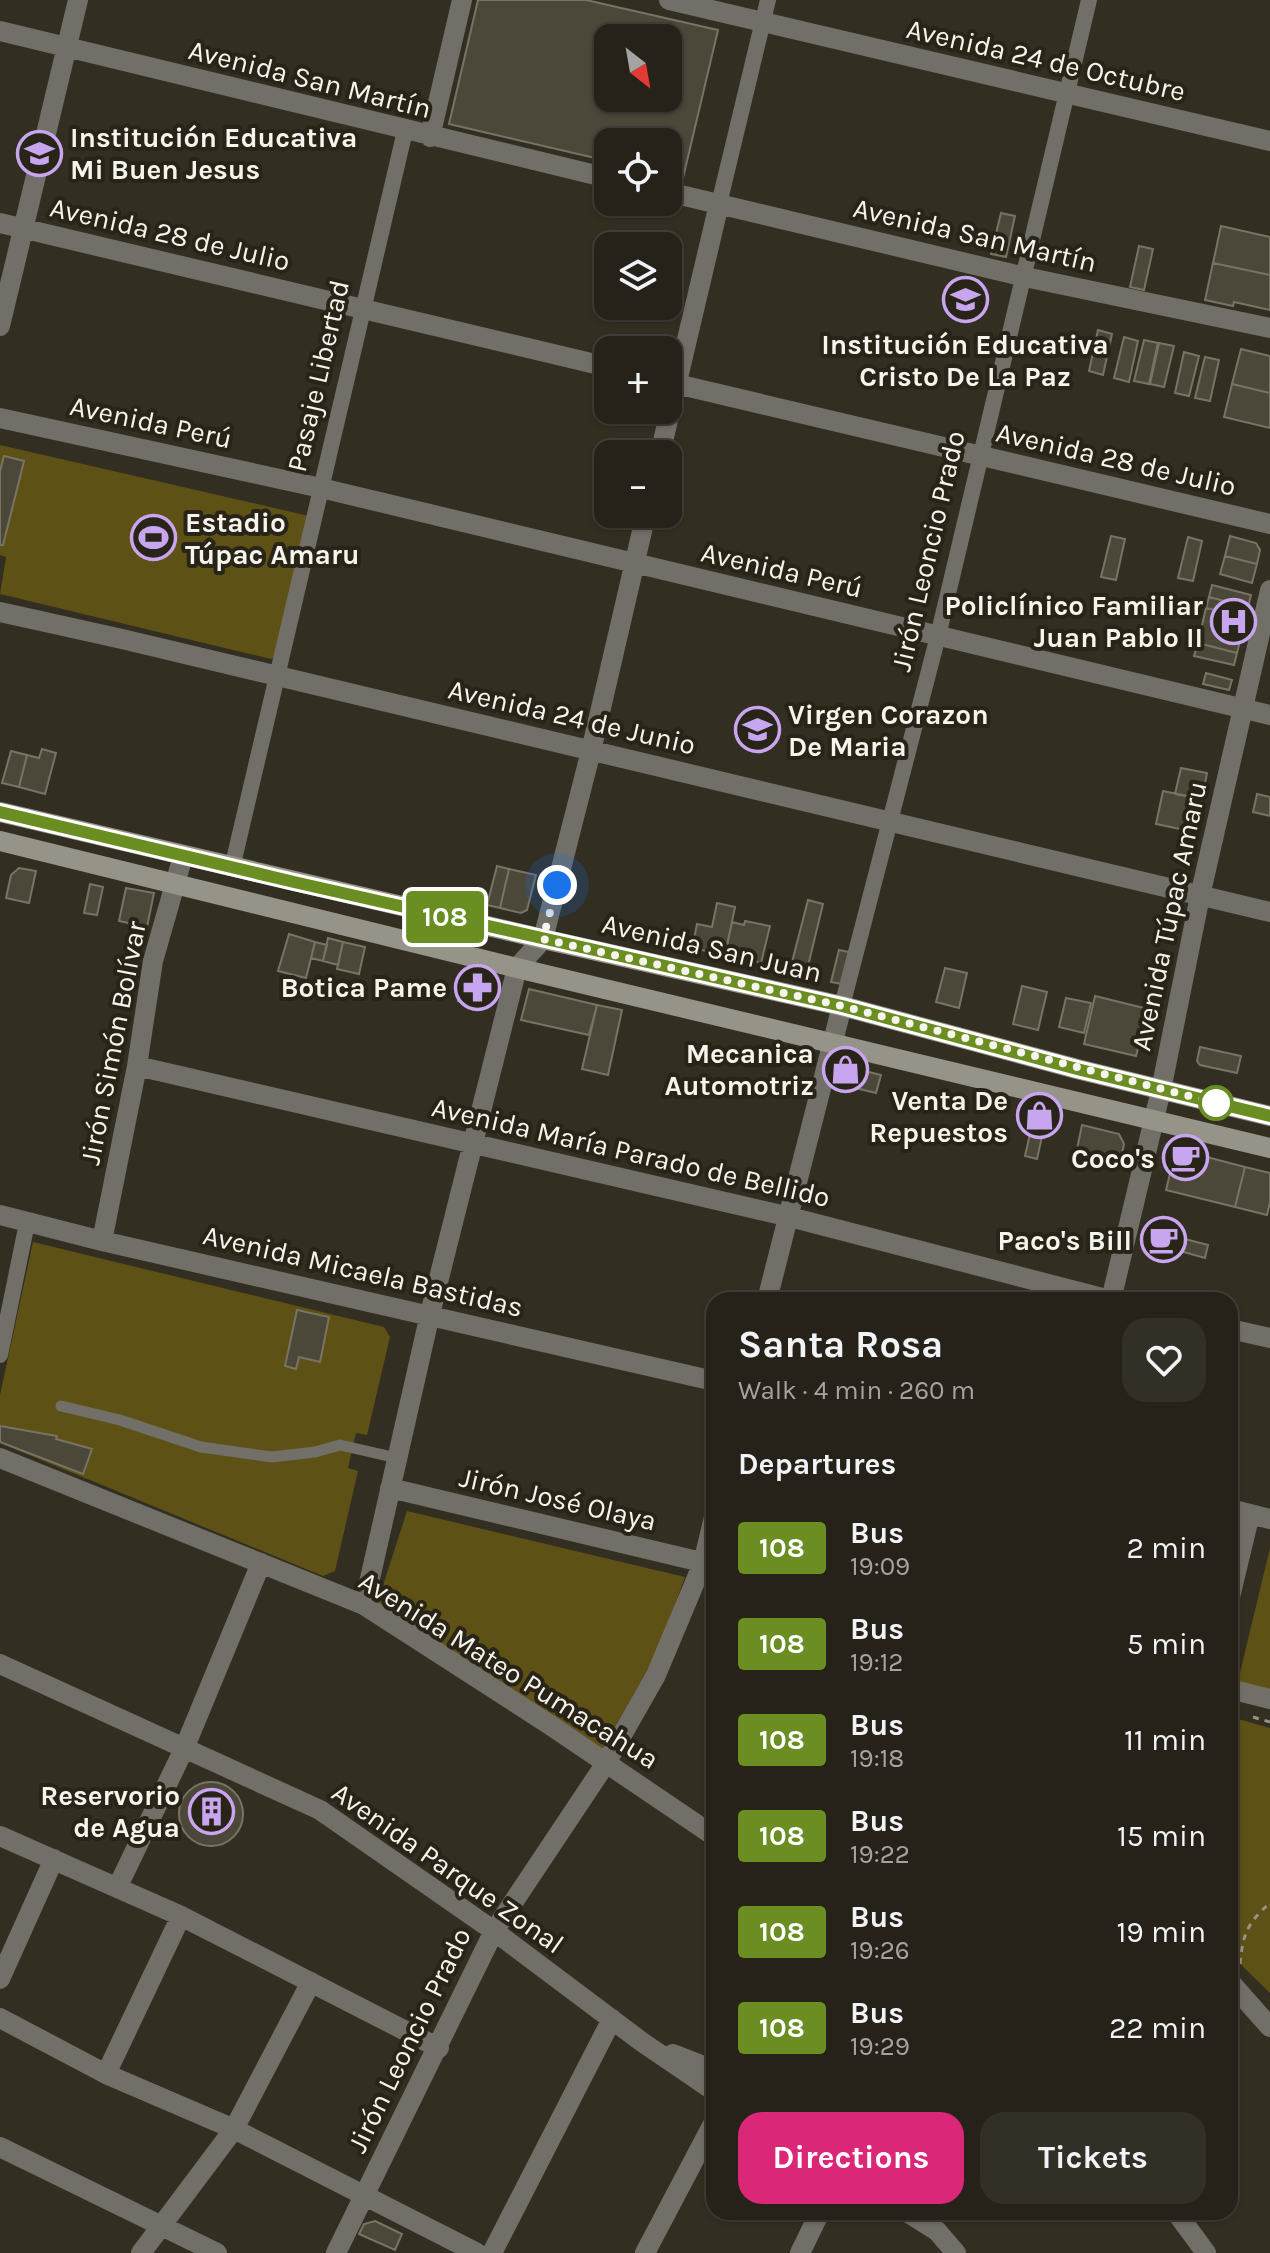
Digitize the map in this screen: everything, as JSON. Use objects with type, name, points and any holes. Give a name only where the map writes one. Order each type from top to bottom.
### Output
[{"type":"main road","name":"Avenida San Juan","points":[[0,814],[842,1006],[1270,1116]]},
{"type":"main road","points":[[0,841],[1270,1148]]},
{"type":"street","points":[[0,326],[78,0]]},
{"type":"street","points":[[430,137],[462,0]]},
{"type":"street","name":"Avenida 24 de Octubre","points":[[669,0],[1270,141]]},
{"type":"street","points":[[682,345],[768,0]]},
{"type":"street","name":"Jirón Leoncio Prado","points":[[769,1292],[938,636],[1089,0]]},
{"type":"street","name":"Avenida San Martín","points":[[0,31],[594,175]]},
{"type":"street","name":"Pasaje Libertad","points":[[232,868],[405,131]]},
{"type":"street","name":"Avenida San Martín","points":[[682,195],[1025,277],[1270,328]]},
{"type":"street","name":"Avenida 28 de Julio","points":[[0,223],[594,364]]},
{"type":"street","name":"Avenida 28 de Julio","points":[[682,385],[1270,524]]},
{"type":"street","name":"Avenida Perú","points":[[0,418],[321,488],[1270,715]]},
{"type":"street","points":[[364,1605],[430,1314],[517,968],[543,939],[643,528]]},
{"type":"street","name":"Avenida Túpac Amaru","points":[[1112,1292],[1161,1090],[1200,896],[1270,590]]},
{"type":"street","name":"Avenida 24 de Junio","points":[[0,612],[1270,912]]},
{"type":"street","name":"Jirón Simón Bolívar","points":[[102,1241],[137,1066],[153,961],[183,856]]},
{"type":"street","name":"Avenida María Parado de Bellido","points":[[137,1066],[786,1216],[1079,1292]]},
{"type":"street","name":"Avenida Micaela Bastidas","points":[[0,1215],[706,1379]]},
{"type":"street","points":[[0,1355],[27,1223]]},
{"type":"street","points":[[1238,1331],[1270,1338]]},
{"type":"street","name":"Avenida Mateo Pumacahua","points":[[0,1458],[364,1605],[706,1831]]},
{"type":"street","name":"Jirón José Olaya","points":[[390,1488],[706,1564]]},
{"type":"street","points":[[1238,1564],[1250,1514]]},
{"type":"street","points":[[118,1886],[184,1749],[261,1563]]},
{"type":"street","name":"Jirón Leoncio Prado","points":[[336,2253],[494,1931],[606,1763],[656,1675],[706,1568]]},
{"type":"street","name":"Avenida Parque Zonal","points":[[0,1664],[320,1810],[494,1931],[642,2042],[706,2086]]},
{"type":"street","points":[[1238,1691],[1270,1699]]},
{"type":"street","points":[[0,1836],[181,1916],[439,2048]]},
{"type":"street","points":[[0,1979],[54,1859]]},
{"type":"street","points":[[106,2074],[181,1916]]},
{"type":"street","points":[[1238,1979],[1270,2027]]},
{"type":"street","points":[[141,2253],[234,2129],[311,1982]]},
{"type":"street","points":[[0,2018],[106,2074],[234,2129],[467,2251]]},
{"type":"street","points":[[492,2253],[612,2019]]},
{"type":"street","points":[[642,2042],[706,2067]]},
{"type":"street","points":[[645,2253],[706,2137]]},
{"type":"street","points":[[0,2147],[217,2253]]},
{"type":"street","points":[[800,2253],[816,2220]]},
{"type":"street","points":[[920,2220],[937,2231]]},
{"type":"street","points":[[926,2220],[956,2253]]},
{"type":"street","points":[[1182,2220],[1206,2253]]},
{"type":"lane","points":[[61,1406],[120,1420],[201,1447],[272,1457],[315,1452],[340,1445],[397,1458]]},
{"type":"path","points":[[1238,1960],[1251,1920],[1270,1903]]},
{"type":"shaded area","name":"Estadio Túpac Amaru","points":[[0,445],[309,516],[275,657],[271,659],[0,594],[6,557],[0,555]]},
{"type":"shaded area","points":[[33,1242],[384,1327],[390,1337],[367,1435],[356,1433],[348,1468],[358,1471],[335,1571],[323,1576],[0,1443],[0,1395]]},
{"type":"shaded area","points":[[407,1511],[685,1577],[657,1653],[601,1751],[377,1604]]},
{"type":"shaded area","points":[[1270,1548],[1270,1693],[1238,1685]]},
{"type":"shaded area","points":[[1238,1719],[1270,1728],[1270,1993],[1238,1962]]},
{"type":"building","points":[[478,0],[586,0],[718,30],[683,178],[682,128],[594,128],[594,158],[449,124]]},
{"type":"building","points":[[1001,213],[1015,216],[1006,257],[991,254]]},
{"type":"building","points":[[1221,226],[1270,237],[1270,275],[1213,263]]},
{"type":"building","points":[[1139,246],[1153,249],[1144,290],[1130,287]]},
{"type":"building","points":[[1213,263],[1270,275],[1270,310],[1234,302],[1233,306],[1205,300]]},
{"type":"building","points":[[1098,330],[1112,334],[1103,375],[1089,371]]},
{"type":"building","points":[[1124,337],[1138,341],[1129,382],[1114,378]]},
{"type":"building","points":[[1144,340],[1158,343],[1149,384],[1134,381]]},
{"type":"building","points":[[1159,343],[1174,346],[1164,387],[1150,384]]},
{"type":"building","points":[[1241,349],[1270,356],[1270,393],[1232,384]]},
{"type":"building","points":[[1184,352],[1199,356],[1189,396],[1175,393]]},
{"type":"building","points":[[1205,357],[1219,360],[1210,401],[1195,398]]},
{"type":"building","points":[[1232,384],[1270,393],[1270,428],[1224,417]]},
{"type":"building","points":[[4,456],[24,461],[3,545],[0,545],[0,471]]},
{"type":"building","points":[[1111,536],[1125,539],[1116,580],[1101,577]]},
{"type":"building","points":[[1230,536],[1256,543],[1260,550],[1257,564],[1225,556]]},
{"type":"building","points":[[1188,537],[1202,541],[1193,581],[1178,578]]},
{"type":"building","points":[[1225,556],[1257,564],[1252,583],[1220,574]]},
{"type":"building","points":[[1212,585],[1251,595],[1248,607],[1209,597]]},
{"type":"building","points":[[1209,597],[1248,607],[1246,617],[1206,608]]},
{"type":"building","points":[[1206,608],[1246,617],[1237,653],[1198,643]]},
{"type":"building","points":[[1198,643],[1237,653],[1234,665],[1194,656]]},
{"type":"building","points":[[1206,673],[1232,680],[1229,690],[1203,684]]},
{"type":"building","points":[[42,749],[56,753],[45,794],[19,787],[27,755],[39,758]]},
{"type":"building","points":[[11,751],[27,755],[19,787],[2,783]]},
{"type":"building","points":[[1181,768],[1207,773],[1202,799],[1175,794]]},
{"type":"building","points":[[1163,791],[1202,799],[1195,832],[1156,824]]},
{"type":"building","points":[[1257,794],[1270,797],[1270,816],[1253,812]]},
{"type":"building","points":[[497,866],[509,869],[500,908],[487,905]]},
{"type":"building","points":[[19,868],[36,871],[29,903],[6,898],[11,875]]},
{"type":"building","points":[[509,869],[536,875],[527,910],[521,913],[500,908]]},
{"type":"building","points":[[90,884],[103,887],[97,915],[84,913]]},
{"type":"building","points":[[126,888],[154,893],[147,927],[119,921]]},
{"type":"building","points":[[808,900],[823,904],[807,970],[791,966]]},
{"type":"building","points":[[717,903],[735,907],[725,955],[692,948],[697,924],[712,927]]},
{"type":"building","points":[[745,921],[770,926],[761,963],[725,955],[732,922],[744,925]]},
{"type":"building","points":[[289,934],[315,942],[306,978],[278,971]]},
{"type":"building","points":[[328,938],[343,942],[338,965],[323,961]]},
{"type":"building","points":[[315,942],[327,945],[323,961],[311,958]]},
{"type":"building","points":[[343,942],[365,947],[359,974],[337,969]]},
{"type":"building","points":[[839,950],[849,952],[842,984],[831,982]]},
{"type":"building","points":[[945,968],[967,973],[959,1008],[936,1002]]},
{"type":"building","points":[[464,980],[482,984],[485,991],[481,1006],[458,1001]]},
{"type":"building","points":[[1022,986],[1047,992],[1038,1030],[1013,1024]]},
{"type":"building","points":[[529,989],[597,1005],[589,1035],[521,1020]]},
{"type":"building","points":[[1095,996],[1148,1009],[1136,1056],[1084,1044]]},
{"type":"building","points":[[1066,998],[1091,1003],[1084,1033],[1059,1027]]},
{"type":"building","points":[[597,1005],[622,1010],[608,1075],[582,1069]]},
{"type":"building","points":[[1200,1047],[1241,1056],[1237,1073],[1200,1065],[1197,1061]]},
{"type":"building","points":[[836,1064],[881,1075],[876,1093],[831,1082]]},
{"type":"building","points":[[1035,1112],[1047,1114],[1037,1159],[1025,1156]]},
{"type":"building","points":[[1082,1125],[1119,1134],[1124,1144],[1120,1164],[1076,1154]]},
{"type":"building","points":[[1176,1149],[1245,1167],[1235,1207],[1166,1190]]},
{"type":"building","points":[[1245,1167],[1270,1173],[1267,1215],[1235,1207]]},
{"type":"building","points":[[1158,1232],[1208,1245],[1205,1258],[1155,1244]]},
{"type":"building","points":[[297,1310],[329,1317],[320,1362],[299,1357],[296,1369],[285,1366]]},
{"type":"building","points":[[0,1426],[57,1436],[56,1439],[92,1449],[83,1474],[0,1442]]},
{"type":"building","name":"Reservorio de Agua","points":[[205,1782],[217,1782],[234,1791],[241,1802],[241,1826],[234,1837],[217,1846],[205,1846],[193,1841],[184,1832],[179,1820],[179,1808],[184,1796],[193,1787]]},
{"type":"building","points":[[375,2221],[402,2234],[395,2250],[359,2234],[364,2224]]},
{"type":"bus line","name":"108","points":[[0,812],[842,1006],[1077,1069],[1270,1116]]},
{"type":"place","name":"Institución Educativa Mi Buen Jesus","points":[[39,153]]},
{"type":"place","name":"Institución Educativa Cristo De La Paz","points":[[965,299]]},
{"type":"place","name":"Estadio Túpac Amaru","points":[[154,538]]},
{"type":"place","name":"Policlínico Familiar Juan Pablo II","points":[[1234,621]]},
{"type":"place","name":"Virgen Corazon De Maria","points":[[757,730]]},
{"type":"place","name":"Botica Pame","points":[[478,987]]},
{"type":"place","name":"Mecanica Automotriz","points":[[845,1069]]},
{"type":"place","name":"Venta De Repuestos","points":[[1039,1116]]},
{"type":"place","name":"Coco's","points":[[1186,1158]]},
{"type":"place","name":"Paco's Bill","points":[[1163,1240]]},
{"type":"place","name":"Reservorio de Agua","points":[[211,1811]]},
{"type":"route","points":[[557,885],[543,939],[842,1006],[1216,1103]]}]
